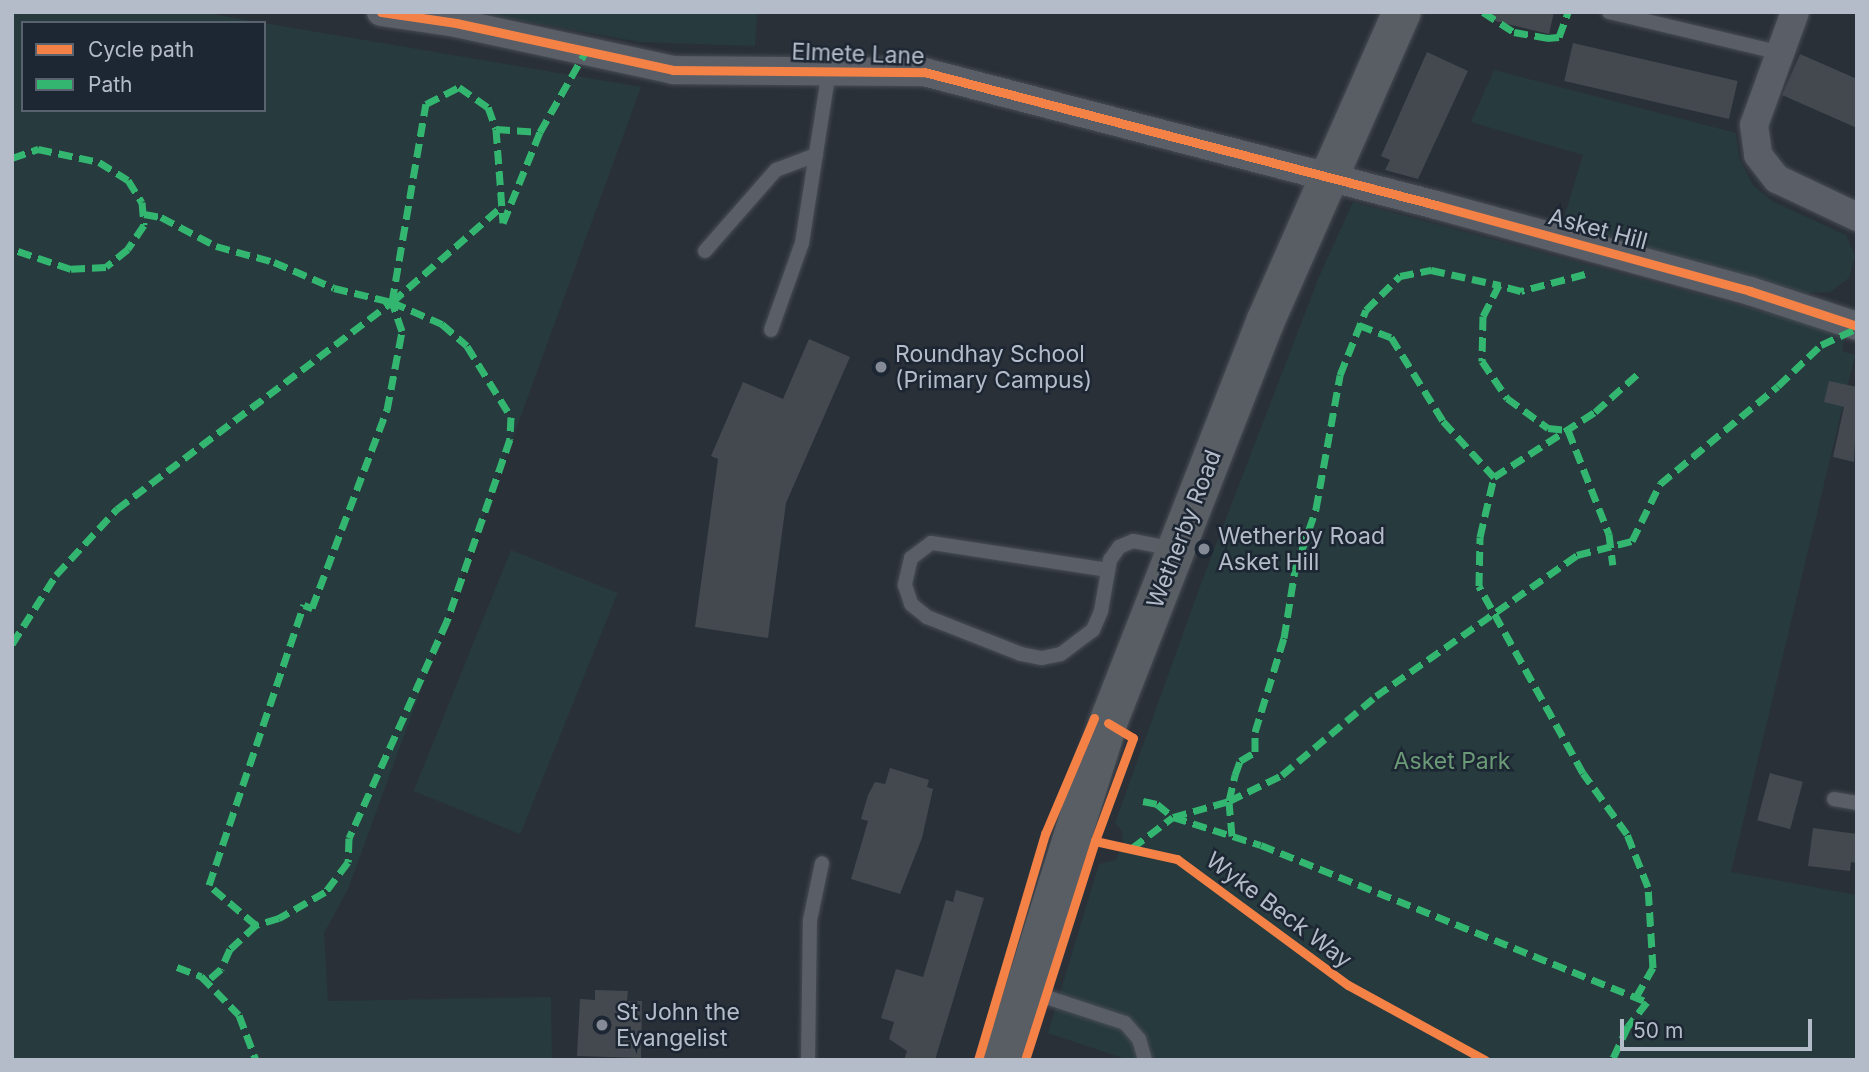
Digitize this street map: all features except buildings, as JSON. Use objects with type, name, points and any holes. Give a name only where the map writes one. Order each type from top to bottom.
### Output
[{"type":"street","name":"Elmete Lane","points":[[381,12],[456,23],[673,70],[924,72],[1327,176]]},
{"type":"street","name":"Wetherby Road","points":[[1002,1060],[1097,751],[1327,176],[1402,12]]},
{"type":"street","points":[[1795,12],[1777,52],[1754,125],[1758,155],[1777,179],[1857,217]]},
{"type":"street","name":"Asket Hill","points":[[1327,176],[1750,291],[1857,326]]},
{"type":"lane","points":[[1609,12],[1777,52]]},
{"type":"lane","points":[[771,330],[802,243],[829,71]]},
{"type":"lane","points":[[705,251],[776,170],[788,162],[816,155]]},
{"type":"lane","points":[[1108,570],[931,543],[911,558],[905,585],[911,604],[927,617],[1021,654],[1042,658],[1061,654],[1093,630],[1113,552],[1126,543],[1176,549]]},
{"type":"lane","points":[[1834,799],[1857,803]]},
{"type":"lane","points":[[808,1060],[810,920],[822,863]]},
{"type":"lane","points":[[1023,990],[1125,1023],[1139,1039],[1145,1060]]},
{"type":"green space","points":[[12,12],[201,12],[252,21],[21,21],[21,112],[266,112],[266,23],[641,87],[348,889],[324,933],[328,1001],[551,997],[552,1060],[12,1060]]},
{"type":"green space","points":[[473,12],[757,12],[755,46],[640,42]]},
{"type":"green space","points":[[1494,70],[1736,133],[1739,158],[1753,185],[1772,201],[1846,235],[1855,256],[1849,278],[1830,292],[1806,293],[1562,224],[1583,155],[1471,122]]},
{"type":"green space","name":"Asket Park","points":[[1353,202],[1846,334],[1842,351],[1855,355],[1731,872],[1857,895],[1857,1060],[1129,1060],[1048,1033],[1099,864],[1116,860],[1123,843],[1122,831],[1115,823],[1202,581],[1319,277]]},
{"type":"green space","points":[[511,550],[618,593],[520,834],[414,791]]},
{"type":"marked path","points":[[1483,12],[1514,32],[1547,38],[1559,37],[1568,12]]},
{"type":"marked path","points":[[12,644],[56,575],[117,509],[392,302],[426,104],[459,87],[488,107],[496,129],[540,132],[586,51]]},
{"type":"marked path","points":[[496,129],[503,223],[540,132]]},
{"type":"marked path","points":[[12,158],[38,149],[99,162],[128,180],[142,202],[144,225],[128,249],[106,267],[71,269],[12,249]]},
{"type":"marked path","points":[[256,925],[209,885],[304,605],[312,608],[387,410],[402,331],[392,302],[502,206]]},
{"type":"marked path","points":[[144,214],[161,217],[216,246],[274,262],[334,288],[392,302],[442,324],[467,346],[511,417],[510,439],[447,621],[349,838],[348,862],[325,892],[279,918],[256,925],[230,949],[221,969],[206,982]]},
{"type":"marked path","points":[[1232,836],[1229,801],[1235,775],[1240,761],[1255,752],[1255,732],[1284,638],[1295,570],[1316,509],[1340,375],[1366,310],[1400,276],[1431,270],[1499,285]]},
{"type":"marked path","points":[[1585,274],[1521,291],[1499,285],[1483,316],[1482,361],[1507,398],[1548,428],[1568,430],[1609,534],[1613,565]]},
{"type":"marked path","points":[[1359,325],[1391,337],[1443,421],[1494,477]]},
{"type":"marked path","points":[[1132,848],[1173,817],[1229,801],[1282,775],[1376,696],[1577,555],[1632,541],[1660,484],[1778,386],[1821,345],[1857,328]]},
{"type":"marked path","points":[[1636,997],[1653,968],[1648,887],[1627,834],[1583,773],[1479,586],[1480,537],[1494,477],[1595,412],[1641,371]]},
{"type":"marked path","points":[[1143,801],[1157,804],[1173,817],[1261,845],[1647,1002],[1628,1026],[1612,1060]]},
{"type":"marked path","points":[[177,967],[201,976],[239,1015],[256,1060]]},
{"type":"cycle path","points":[[381,12],[456,23],[673,70],[924,72],[1436,205],[1750,291],[1857,326]]},
{"type":"cycle path","points":[[978,1060],[1045,834],[1094,718]]},
{"type":"cycle path","name":"Wyke Beck Way","points":[[1108,723],[1133,738],[1095,841],[1177,859],[1348,985],[1485,1060]]},
{"type":"cycle path","points":[[1025,1060],[1095,841]]},
{"type":"place","name":"Roundhay School (Primary Campus)","points":[[881,367]]},
{"type":"place","name":"Wetherby Road Asket Hill","points":[[1204,549]]},
{"type":"place","name":"St John the Evangelist","points":[[602,1025]]}]
